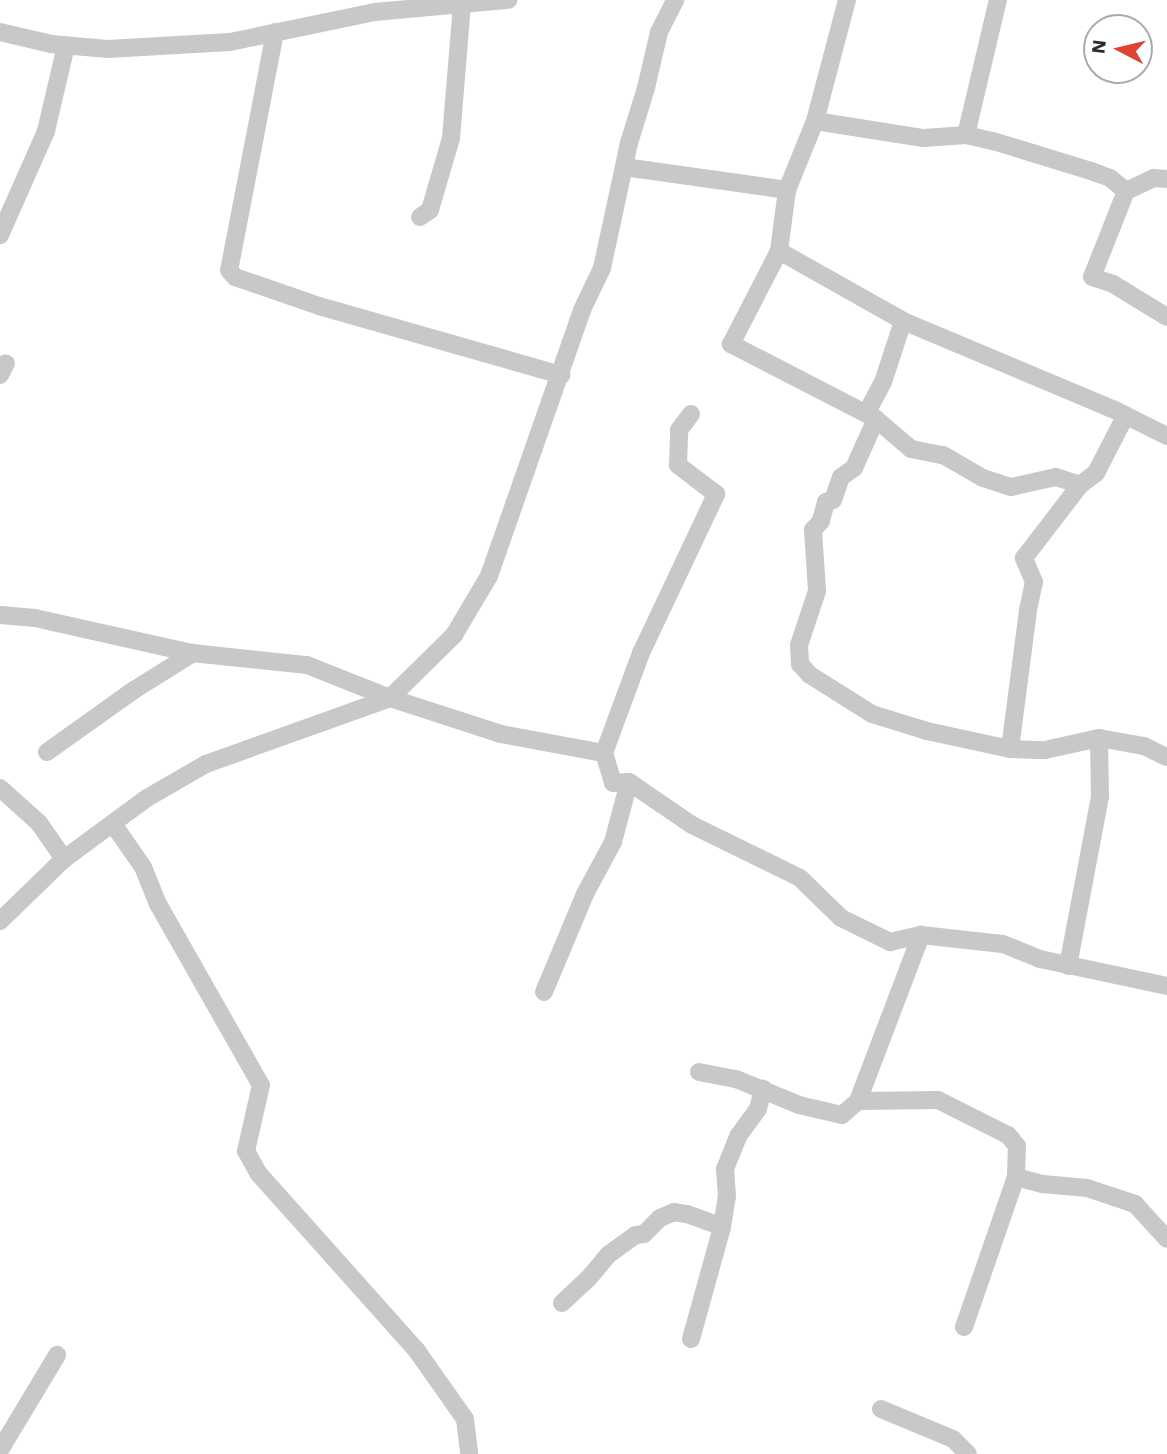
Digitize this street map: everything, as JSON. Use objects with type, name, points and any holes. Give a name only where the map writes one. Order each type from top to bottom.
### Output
[{"type":"street","points":[[0,32],[66,46],[108,49],[230,42],[376,6],[508,0]]},
{"type":"street","points":[[0,921],[64,859],[147,798],[206,764],[390,698],[454,635],[489,576],[582,310],[602,268],[624,167],[659,32],[675,0]]},
{"type":"street","points":[[847,0],[815,121],[786,190],[779,251],[730,344],[871,416],[911,449],[943,455],[983,478],[1012,487],[1056,477],[1080,485]]},
{"type":"street","points":[[965,135],[999,0]]},
{"type":"street","points":[[420,217],[430,210],[451,138],[462,4]]},
{"type":"street","points":[[275,32],[229,270],[235,277],[319,306],[561,375]]},
{"type":"street","points":[[0,235],[46,131],[66,46]]},
{"type":"street","points":[[815,121],[924,138],[965,135],[1091,171],[1110,178],[1126,191]]},
{"type":"street","points":[[624,167],[786,190]]},
{"type":"street","points":[[1167,179],[1154,178],[1126,191],[1092,277],[1114,284],[1167,317]]},
{"type":"street","points":[[779,251],[903,321],[1126,415],[1167,436]]},
{"type":"street","points":[[903,321],[854,468],[841,477],[833,500],[826,502],[821,521],[813,530],[817,591],[799,645],[800,664],[810,675],[872,714],[927,731],[1010,748],[1045,750],[1099,738],[1144,746],[1167,757]]},
{"type":"street","points":[[691,414],[679,430],[678,465],[716,494],[641,653],[604,753],[613,783],[629,782],[692,825],[800,878],[841,918],[890,942],[921,935],[1003,944],[1040,959],[1167,986]]},
{"type":"street","points":[[1010,748],[1034,582],[1024,558],[1080,485],[1096,473],[1126,415]]},
{"type":"street","points":[[1,615],[35,618],[193,653],[307,665],[390,698],[500,734],[604,753]]},
{"type":"street","points":[[47,752],[134,690],[193,653]]},
{"type":"street","points":[[1068,966],[1100,796],[1099,738]]},
{"type":"street","points":[[544,992],[585,894],[613,842],[629,782]]},
{"type":"street","points":[[0,788],[39,823],[64,859]]},
{"type":"street","points":[[113,824],[143,867],[158,904],[261,1085],[246,1150],[259,1174],[417,1351],[465,1419],[469,1454]]},
{"type":"street","points":[[699,1072],[736,1079],[799,1105],[842,1115],[858,1101],[921,935]]},
{"type":"street","points":[[691,1339],[722,1227],[727,1197],[725,1169],[739,1135],[758,1108],[763,1089]]},
{"type":"street","points":[[858,1101],[938,1100],[1009,1135],[1017,1146],[1016,1177],[964,1327]]},
{"type":"street","points":[[1016,1177],[1043,1184],[1087,1188],[1135,1203],[1167,1239]]},
{"type":"street","points":[[562,1303],[588,1279],[608,1255],[636,1235],[643,1234],[660,1218],[674,1212],[722,1227]]},
{"type":"street","points":[[0,1450],[57,1355]]},
{"type":"street","points":[[881,1409],[953,1438],[968,1454]]}]
